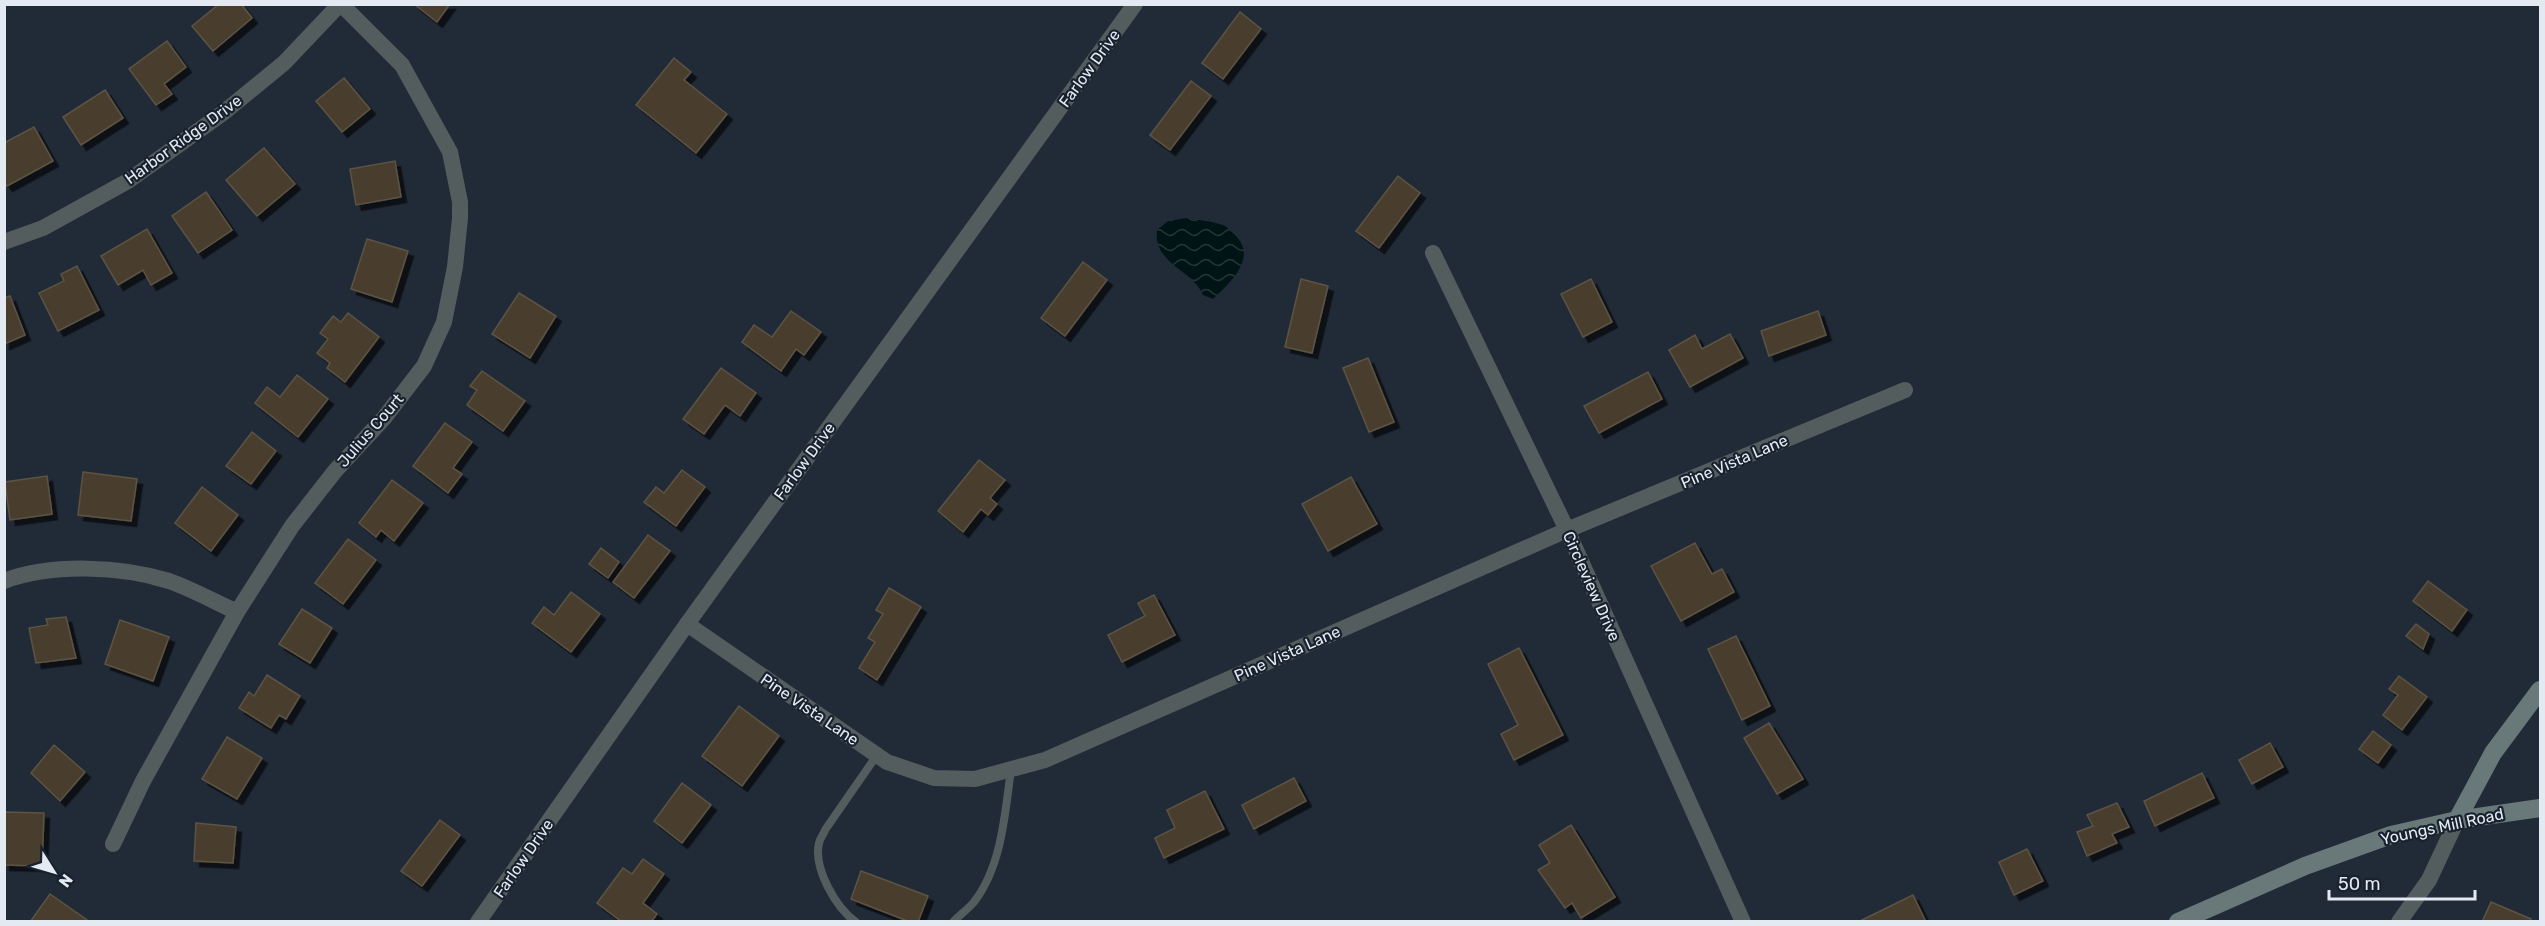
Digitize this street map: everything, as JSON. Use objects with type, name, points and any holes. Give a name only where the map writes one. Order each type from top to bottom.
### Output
[{"type":"street","name":"Harbor Ridge Drive","points":[[4,242],[43,228],[128,181],[223,113],[284,63],[340,4]]},
{"type":"street","name":"Julius Court","points":[[112,844],[153,761],[237,612],[292,526],[335,471],[384,418],[424,366],[444,322],[456,267],[460,202],[450,152],[402,65],[340,4]]},
{"type":"street","name":"Farlow Drive","points":[[478,921],[687,624],[1135,4]]},
{"type":"street","name":"Circleview Drive","points":[[1433,254],[1568,530],[1743,921]]},
{"type":"street","name":"Pine Vista Lane","points":[[687,624],[887,762],[934,778],[975,779],[1044,760],[1568,530],[1905,390]]},
{"type":"street","points":[[4,581],[61,569],[117,569],[170,581],[237,612]]},
{"type":"street","points":[[2399,921],[2429,880],[2457,820],[2493,753],[2541,690]]},
{"type":"street","name":"Youngs Mill Road","points":[[2178,921],[2316,862],[2391,835],[2457,820],[2541,808]]},
{"type":"lane","points":[[856,921],[847,915],[831,896],[819,855],[819,843],[825,830],[877,755]]},
{"type":"lane","points":[[953,921],[973,903],[990,876],[1002,833],[1011,769]]},
{"type":"water","points":[[1186,218],[1224,226],[1234,234],[1244,251],[1240,269],[1213,299],[1203,295],[1191,279],[1167,259],[1157,241],[1157,230],[1168,221]]},
{"type":"building","points":[[219,4],[241,4],[252,18],[213,51],[192,26]]},
{"type":"building","points":[[414,4],[450,4],[437,22]]},
{"type":"building","points":[[1240,12],[1261,29],[1223,79],[1202,63]]},
{"type":"building","points":[[167,41],[186,67],[164,84],[172,94],[156,105],[129,69]]},
{"type":"building","points":[[674,58],[691,72],[684,80],[727,114],[696,153],[636,105]]},
{"type":"building","points":[[344,78],[370,109],[342,132],[316,101]]},
{"type":"building","points":[[1191,81],[1211,96],[1170,150],[1150,135]]},
{"type":"building","points":[[105,90],[123,118],[81,145],[63,117]]},
{"type":"building","points":[[34,127],[53,161],[7,186],[4,182],[4,143]]},
{"type":"building","points":[[264,148],[295,184],[257,216],[226,180]]},
{"type":"building","points":[[395,161],[401,197],[356,205],[350,169]]},
{"type":"building","points":[[1398,176],[1420,193],[1379,248],[1356,231]]},
{"type":"building","points":[[206,192],[232,230],[198,253],[172,216]]},
{"type":"building","points":[[147,229],[172,273],[151,285],[143,270],[118,285],[101,256]]},
{"type":"building","points":[[367,239],[408,251],[392,302],[351,289]]},
{"type":"building","points":[[1083,262],[1107,280],[1065,336],[1041,318]]},
{"type":"building","points":[[77,266],[99,310],[58,331],[39,293],[64,281],[61,274]]},
{"type":"building","points":[[1301,279],[1328,286],[1312,353],[1285,347]]},
{"type":"building","points":[[1591,279],[1612,322],[1583,337],[1561,294]]},
{"type":"building","points":[[519,293],[556,316],[530,358],[492,334]]},
{"type":"building","points":[[10,296],[25,335],[4,344],[4,298]]},
{"type":"building","points":[[791,311],[821,332],[804,355],[796,349],[781,371],[742,342],[754,325],[772,337]]},
{"type":"building","points":[[1818,311],[1826,335],[1769,356],[1761,331]]},
{"type":"building","points":[[348,313],[379,337],[345,382],[327,368],[330,363],[317,353],[328,339],[320,333],[333,316],[341,322]]},
{"type":"building","points":[[1730,334],[1743,358],[1690,387],[1669,350],[1695,335],[1702,349]]},
{"type":"building","points":[[1368,358],[1394,422],[1369,432],[1343,368]]},
{"type":"building","points":[[721,368],[756,393],[740,416],[725,405],[704,434],[683,419]]},
{"type":"building","points":[[482,371],[525,401],[503,431],[467,405],[477,390],[470,386]]},
{"type":"building","points":[[1648,372],[1662,399],[1599,433],[1584,406]]},
{"type":"building","points":[[297,375],[328,399],[298,437],[255,403],[267,387],[280,397]]},
{"type":"building","points":[[445,423],[472,442],[453,468],[462,474],[448,493],[413,466]]},
{"type":"building","points":[[252,432],[276,451],[251,484],[226,466]]},
{"type":"building","points":[[979,460],[1005,480],[990,498],[997,504],[988,515],[981,509],[963,532],[938,511]]},
{"type":"building","points":[[682,470],[705,487],[676,526],[644,502],[656,487],[664,493]]},
{"type":"building","points":[[83,472],[137,479],[131,521],[78,515]]},
{"type":"building","points":[[47,476],[52,514],[10,520],[5,482]]},
{"type":"building","points":[[1351,477],[1377,524],[1328,551],[1302,504]]},
{"type":"building","points":[[392,480],[423,503],[394,541],[381,530],[376,537],[359,523]]},
{"type":"building","points":[[202,487],[238,515],[211,551],[175,523]]},
{"type":"building","points":[[648,535],[670,551],[634,598],[613,582]]},
{"type":"building","points":[[348,539],[376,560],[343,604],[315,583]]},
{"type":"building","points":[[1695,543],[1712,574],[1722,569],[1734,592],[1681,621],[1651,566]]},
{"type":"building","points":[[601,548],[619,562],[608,578],[589,564]]},
{"type":"building","points":[[2428,581],[2467,610],[2452,631],[2413,601]]},
{"type":"building","points":[[889,588],[921,607],[877,680],[859,668],[875,642],[868,638],[883,614],[876,610]]},
{"type":"building","points":[[571,592],[600,614],[571,652],[532,623],[544,607],[554,615]]},
{"type":"building","points":[[1154,595],[1175,635],[1122,662],[1108,635],[1145,616],[1138,603]]},
{"type":"building","points":[[302,609],[332,628],[310,663],[279,644]]},
{"type":"building","points":[[66,617],[76,658],[36,663],[29,628],[48,625],[46,619]]},
{"type":"building","points":[[120,620],[169,637],[153,681],[105,664]]},
{"type":"building","points":[[2416,624],[2429,634],[2423,649],[2406,636]]},
{"type":"building","points":[[1736,636],[1770,706],[1742,720],[1708,649]]},
{"type":"building","points":[[1519,648],[1563,735],[1514,760],[1501,734],[1518,725],[1488,664]]},
{"type":"building","points":[[267,675],[300,696],[286,719],[279,715],[271,728],[239,708],[249,692],[254,696]]},
{"type":"building","points":[[2399,676],[2427,697],[2402,730],[2383,715],[2398,695],[2389,689]]},
{"type":"building","points":[[739,706],[779,736],[742,786],[702,756]]},
{"type":"building","points":[[1769,723],[1803,779],[1777,794],[1744,738]]},
{"type":"building","points":[[2373,731],[2391,745],[2378,763],[2359,749]]},
{"type":"building","points":[[227,737],[262,758],[237,799],[202,779]]},
{"type":"building","points":[[2270,743],[2283,767],[2252,784],[2239,760]]},
{"type":"building","points":[[54,745],[85,772],[60,801],[31,773]]},
{"type":"building","points":[[2202,773],[2214,798],[2155,826],[2144,801]]},
{"type":"building","points":[[1294,778],[1306,801],[1254,829],[1242,805]]},
{"type":"building","points":[[682,783],[711,805],[682,843],[654,821]]},
{"type":"building","points":[[1205,791],[1224,829],[1164,858],[1155,838],[1175,828],[1167,810]]},
{"type":"building","points":[[2117,803],[2129,827],[2112,834],[2117,843],[2087,856],[2077,832],[2093,826],[2087,815]]},
{"type":"building","points":[[4,812],[44,813],[42,866],[4,865]]},
{"type":"building","points":[[440,820],[460,835],[422,886],[401,871]]},
{"type":"building","points":[[196,823],[236,827],[233,863],[194,861]]},
{"type":"building","points":[[1571,825],[1615,897],[1581,918],[1572,903],[1565,908],[1538,870],[1550,863],[1539,845]]},
{"type":"building","points":[[2027,849],[2043,881],[2014,895],[1999,862]]},
{"type":"building","points":[[643,859],[664,874],[643,903],[657,914],[651,922],[622,922],[597,903],[623,868],[632,874]]},
{"type":"building","points":[[861,871],[928,896],[918,922],[910,922],[851,899]]},
{"type":"building","points":[[50,894],[90,922],[30,922]]},
{"type":"building","points":[[1913,895],[1926,922],[1858,922]]},
{"type":"building","points":[[2491,902],[2531,919],[2530,922],[2482,922]]}]
